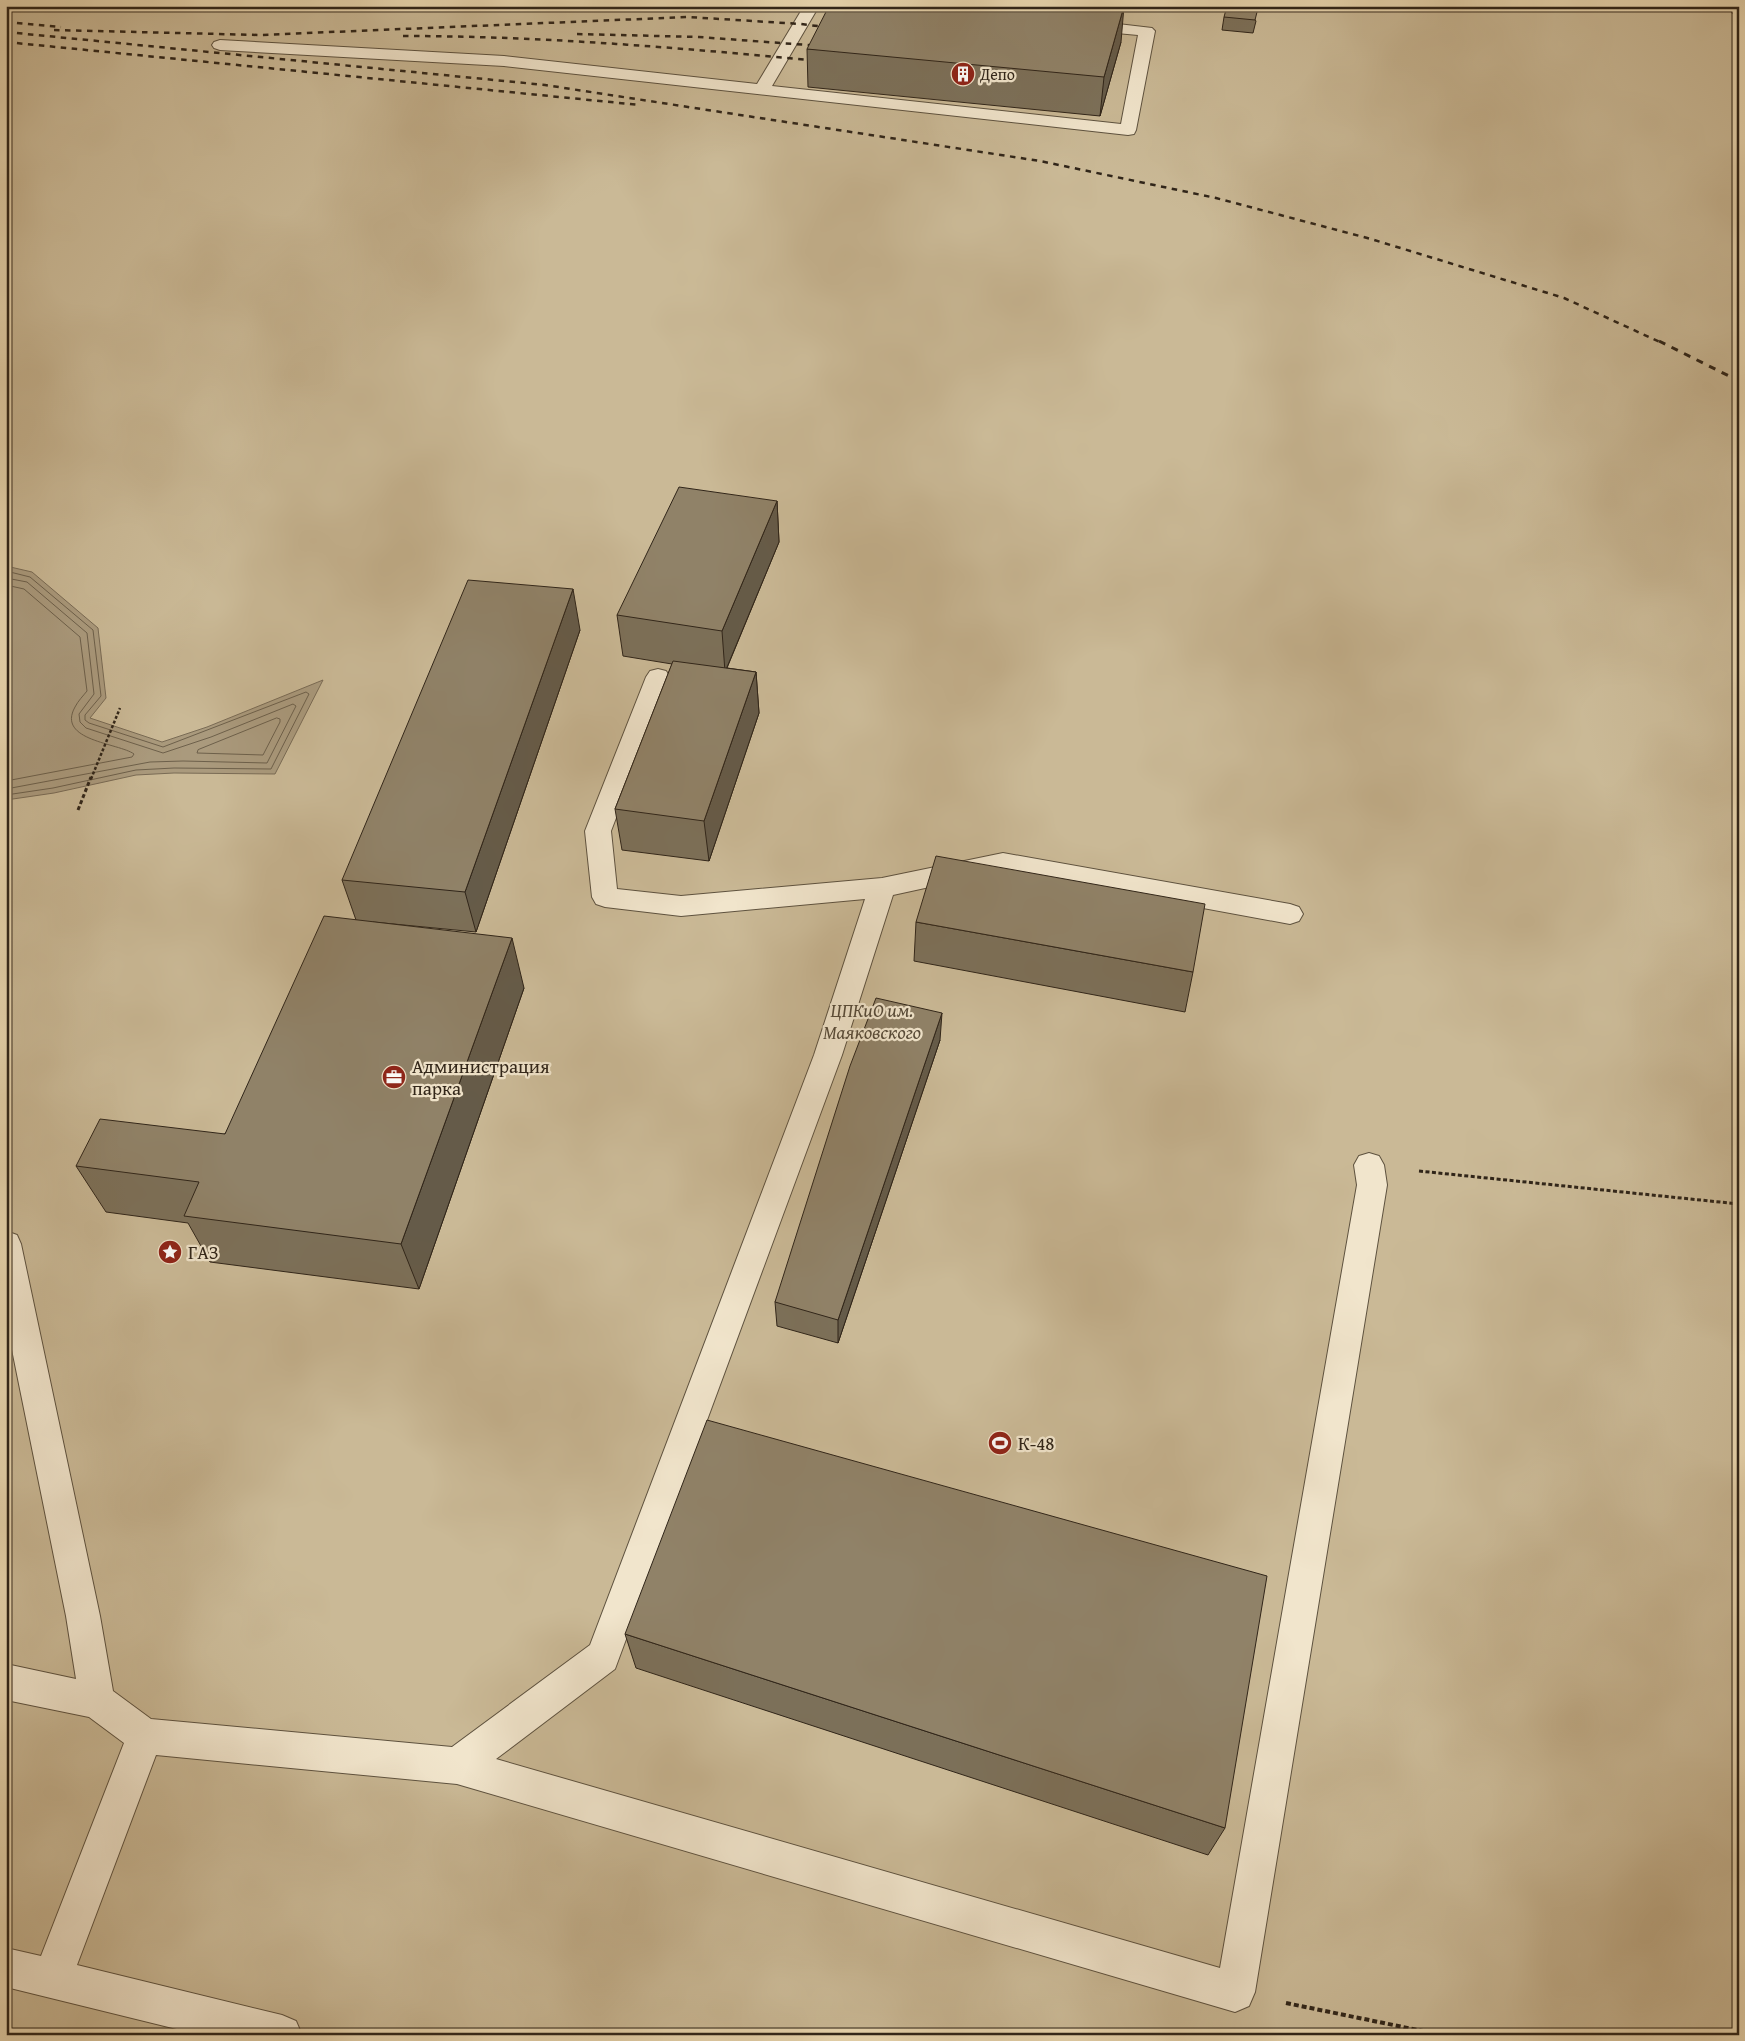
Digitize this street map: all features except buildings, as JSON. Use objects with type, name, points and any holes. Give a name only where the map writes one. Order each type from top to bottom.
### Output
[{"type":"street","points":[[762,90],[812,6]]},
{"type":"street","points":[[220,44],[504,61],[1128,130],[1147,31],[1071,24]]},
{"type":"street","points":[[658,677],[598,831],[605,897],[681,906],[882,888],[1003,862],[1290,914]]},
{"type":"street","points":[[457,1766],[603,1656],[828,1055],[882,888]]},
{"type":"street","points":[[6,1682],[97,1701],[144,1736],[457,1766],[1235,1992],[1372,1185],[1368,1165]]},
{"type":"street","points":[[6,1244],[83,1616],[97,1701]]},
{"type":"street","points":[[52,1980],[144,1736]]},
{"type":"street","points":[[6,1968],[282,2035]]},
{"type":"path","points":[[78,810],[120,708]]},
{"type":"path","points":[[1368,1165],[1739,1204]]},
{"type":"path","points":[[1235,1992],[1442,2035]]},
{"type":"green space","name":"ЦПКиО им. Маяковского","points":[[6,6],[1739,6],[1739,2035],[6,2035]]},
{"type":"water","points":[[6,566],[32,572],[98,628],[106,698],[90,718],[162,742],[207,727],[323,680],[275,774],[174,773],[136,775],[54,793],[6,800]]},
{"type":"railway","points":[[1722,6],[1739,16]]},
{"type":"railway","points":[[54,30],[260,35],[688,17],[801,24],[833,28]]},
{"type":"railway","points":[[6,22],[61,27]]},
{"type":"railway","points":[[6,32],[545,85],[1040,161],[1216,198],[1371,239],[1564,298],[1662,343]]},
{"type":"railway","points":[[577,34],[699,37],[821,46]]},
{"type":"railway","points":[[403,36],[560,40],[820,61]]},
{"type":"railway","points":[[6,42],[640,105]]},
{"type":"railway","points":[[1659,341],[1739,381]]},
{"type":"place","name":"Депо","points":[[963,74]]},
{"type":"place","name":"Администрация парка","points":[[394,1077]]},
{"type":"place","name":"ГАЗ","points":[[170,1252]]},
{"type":"place","name":"К-48","points":[[1000,1443]]}]
